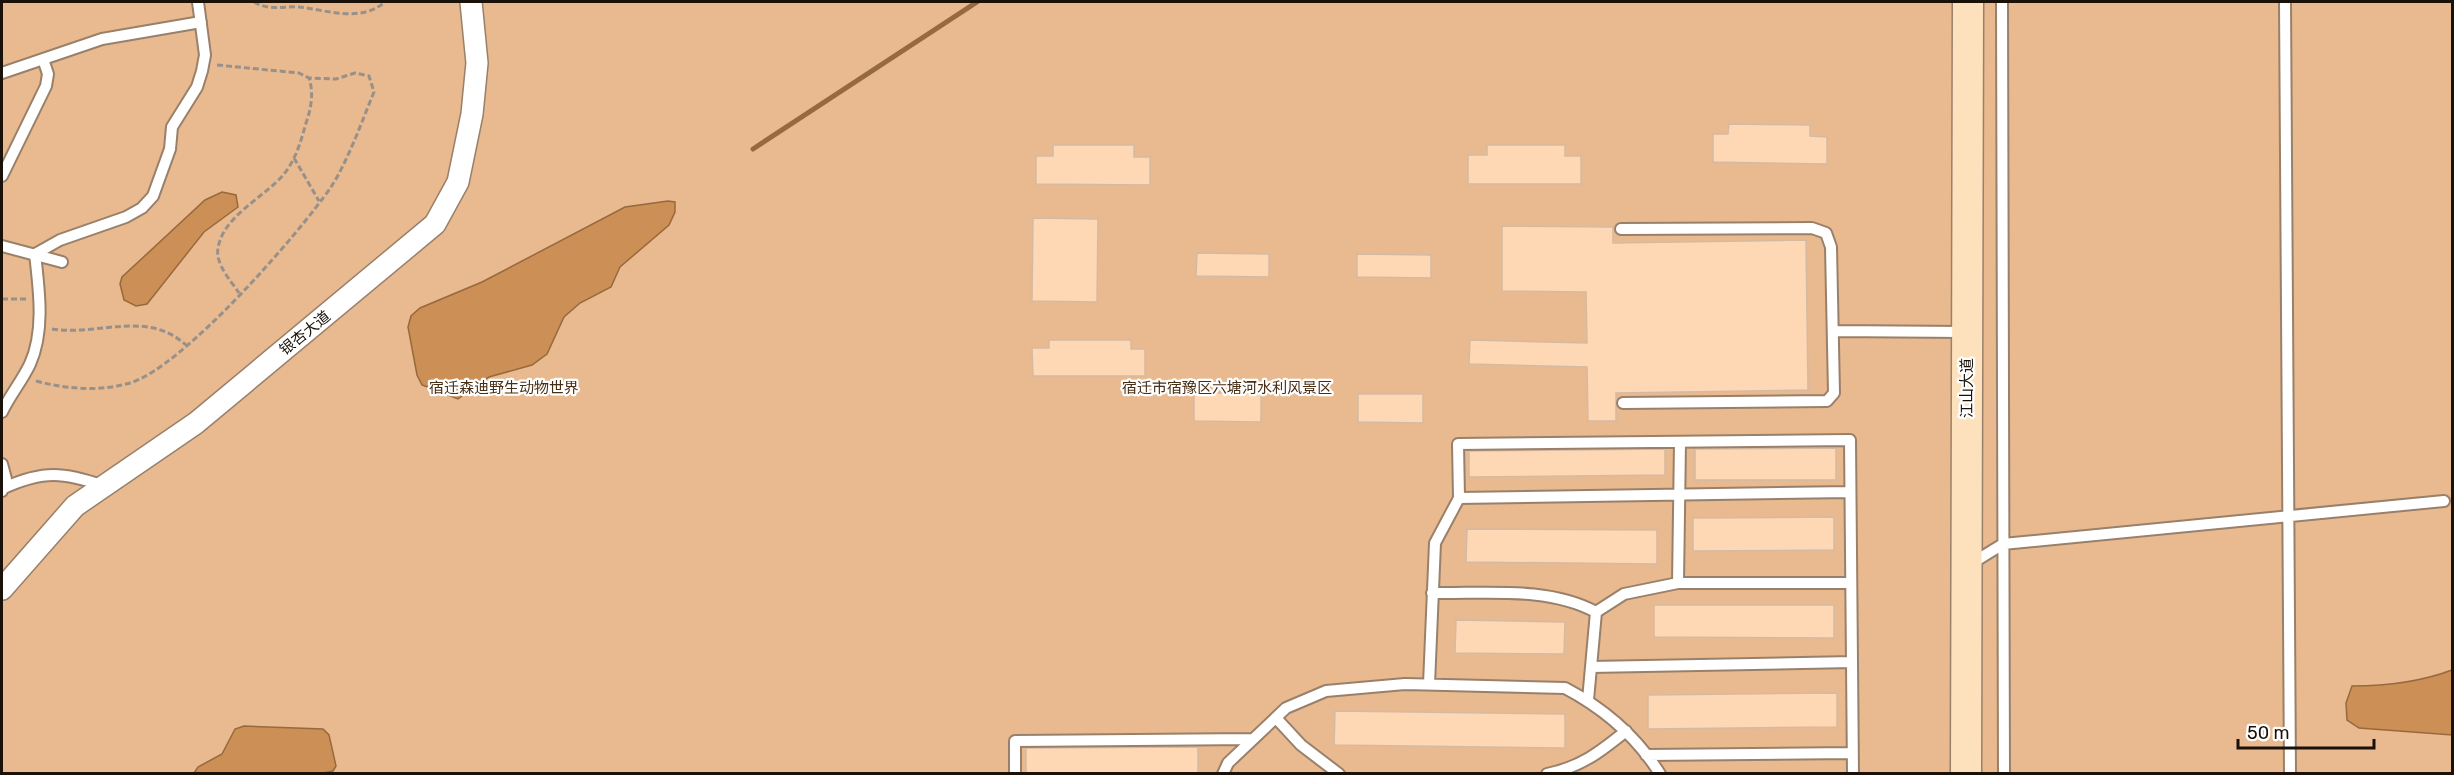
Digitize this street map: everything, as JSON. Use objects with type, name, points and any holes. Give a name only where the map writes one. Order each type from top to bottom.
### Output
[{"type":"main road","name":"江山大道","points":[[1966,774],[1968,2]]},
{"type":"street","name":"银杏大道","points":[[2,589],[75,506],[196,423],[435,224],[458,182],[472,114],[477,63],[471,2]]},
{"type":"lane","points":[[35,254],[60,240],[126,217],[142,208],[153,196],[170,149],[172,128],[197,87],[204,64],[198,2]]},
{"type":"lane","points":[[2002,2],[2004,774]]},
{"type":"lane","points":[[2285,2],[2290,774]]},
{"type":"lane","points":[[2,73],[102,39],[201,22]]},
{"type":"lane","points":[[2,176],[46,86],[48,74],[43,58]]},
{"type":"lane","points":[[1621,229],[1819,229],[1826,234],[1831,247],[1834,393],[1827,401],[1623,403]]},
{"type":"lane","points":[[2,245],[62,262]]},
{"type":"lane","points":[[2,412],[31,362],[39,327],[35,254]]},
{"type":"lane","points":[[1833,331],[1967,332]]},
{"type":"lane","points":[[1429,684],[1435,543],[1459,498],[1458,444],[1850,440],[1852,774]]},
{"type":"lane","points":[[1678,583],[1680,442]]},
{"type":"lane","points":[[2,464],[6,479],[3,489]]},
{"type":"lane","points":[[3,489],[33,476],[49,474],[64,474],[104,486]]},
{"type":"lane","points":[[1459,498],[1850,492]]},
{"type":"lane","points":[[1966,566],[2003,544],[2444,501]]},
{"type":"lane","points":[[1596,612],[1624,594],[1678,583],[1851,583]]},
{"type":"lane","points":[[1432,592],[1546,595],[1577,601],[1596,612]]},
{"type":"lane","points":[[1588,700],[1596,612]]},
{"type":"lane","points":[[1591,667],[1852,662]]},
{"type":"lane","points":[[1223,774],[1228,763],[1286,708],[1326,691],[1406,684],[1565,688],[1588,700],[1626,731],[1660,774]]},
{"type":"lane","points":[[1276,718],[1301,745],[1339,774]]},
{"type":"lane","points":[[1547,774],[1571,769],[1599,753],[1626,731]]},
{"type":"lane","points":[[1015,774],[1015,741],[1252,740]]},
{"type":"lane","points":[[1646,755],[1852,753]]},
{"type":"path","points":[[254,2],[278,9],[306,8],[342,14],[359,13],[385,2]]},
{"type":"path","points":[[306,2],[306,8]]},
{"type":"path","points":[[22,378],[66,388],[92,389],[130,383],[153,373],[188,346],[288,241],[332,186],[374,92],[369,76],[354,73],[336,79],[309,78],[299,73],[279,70],[204,64]]},
{"type":"path","points":[[240,293],[220,263],[217,250],[231,222],[270,189],[294,158],[310,111],[312,87],[309,78]]},
{"type":"path","points":[[294,158],[320,201]]},
{"type":"path","points":[[2,298],[39,299]]},
{"type":"path","points":[[39,327],[64,331],[136,325],[153,327],[175,334],[188,346]]},
{"type":"green space","name":"宿迁市宿豫区六塘河水利风景区","points":[[2,2],[2452,2],[2452,773],[2,773]]},
{"type":"shaded area","points":[[222,192],[236,195],[238,207],[204,232],[147,304],[136,306],[124,300],[120,284],[122,277],[205,200]]},
{"type":"shaded area","points":[[675,202],[675,212],[669,225],[620,267],[611,287],[580,303],[564,317],[547,354],[532,365],[489,377],[458,399],[422,385],[417,375],[408,327],[411,316],[420,308],[482,282],[625,207]]},
{"type":"shaded area","points":[[2452,670],[2452,735],[2359,728],[2347,720],[2346,703],[2352,686],[2428,678]]},
{"type":"shaded area","points":[[244,726],[323,729],[329,735],[336,766],[333,771],[323,773],[194,773],[198,767],[222,754],[235,729]]},
{"type":"building","points":[[1729,124],[1810,125],[1810,136],[1827,137],[1827,164],[1713,162],[1713,134],[1728,134]]},
{"type":"building","points":[[1053,145],[1134,145],[1134,157],[1150,157],[1150,185],[1036,184],[1036,156],[1053,156]]},
{"type":"building","points":[[1487,145],[1565,145],[1565,156],[1581,156],[1581,184],[1468,184],[1468,155],[1487,155]]},
{"type":"building","points":[[1033,218],[1098,219],[1097,302],[1032,301]]},
{"type":"building","points":[[1502,226],[1613,227],[1613,243],[1806,240],[1808,390],[1616,393],[1616,421],[1588,421],[1587,367],[1469,364],[1470,340],[1587,343],[1586,292],[1502,291]]},
{"type":"building","points":[[1197,253],[1269,254],[1269,277],[1196,276]]},
{"type":"building","points":[[1357,254],[1431,255],[1431,278],[1357,277]]},
{"type":"building","points":[[1049,340],[1131,340],[1131,349],[1145,349],[1145,376],[1033,376],[1032,348],[1049,348]]},
{"type":"building","points":[[1194,393],[1261,393],[1261,422],[1194,421]]},
{"type":"building","points":[[1358,394],[1423,394],[1423,423],[1358,422]]},
{"type":"building","points":[[1836,448],[1836,480],[1695,480],[1695,449]]},
{"type":"building","points":[[1665,449],[1665,475],[1469,477],[1469,451]]},
{"type":"building","points":[[1834,517],[1834,550],[1693,551],[1693,518]]},
{"type":"building","points":[[1467,529],[1657,530],[1657,564],[1466,562]]},
{"type":"building","points":[[1654,605],[1834,605],[1834,638],[1654,637]]},
{"type":"building","points":[[1456,620],[1565,622],[1564,654],[1455,653]]},
{"type":"building","points":[[1837,693],[1837,727],[1648,729],[1648,695]]},
{"type":"building","points":[[1335,711],[1565,714],[1565,748],[1334,745]]},
{"type":"building","points":[[1198,747],[1198,774],[1026,774],[1026,748]]},
{"type":"waterway","points":[[753,149],[977,2]]},
{"type":"park label","name":"宿迁森迪野生动物世界","points":[[504,388]]}]
